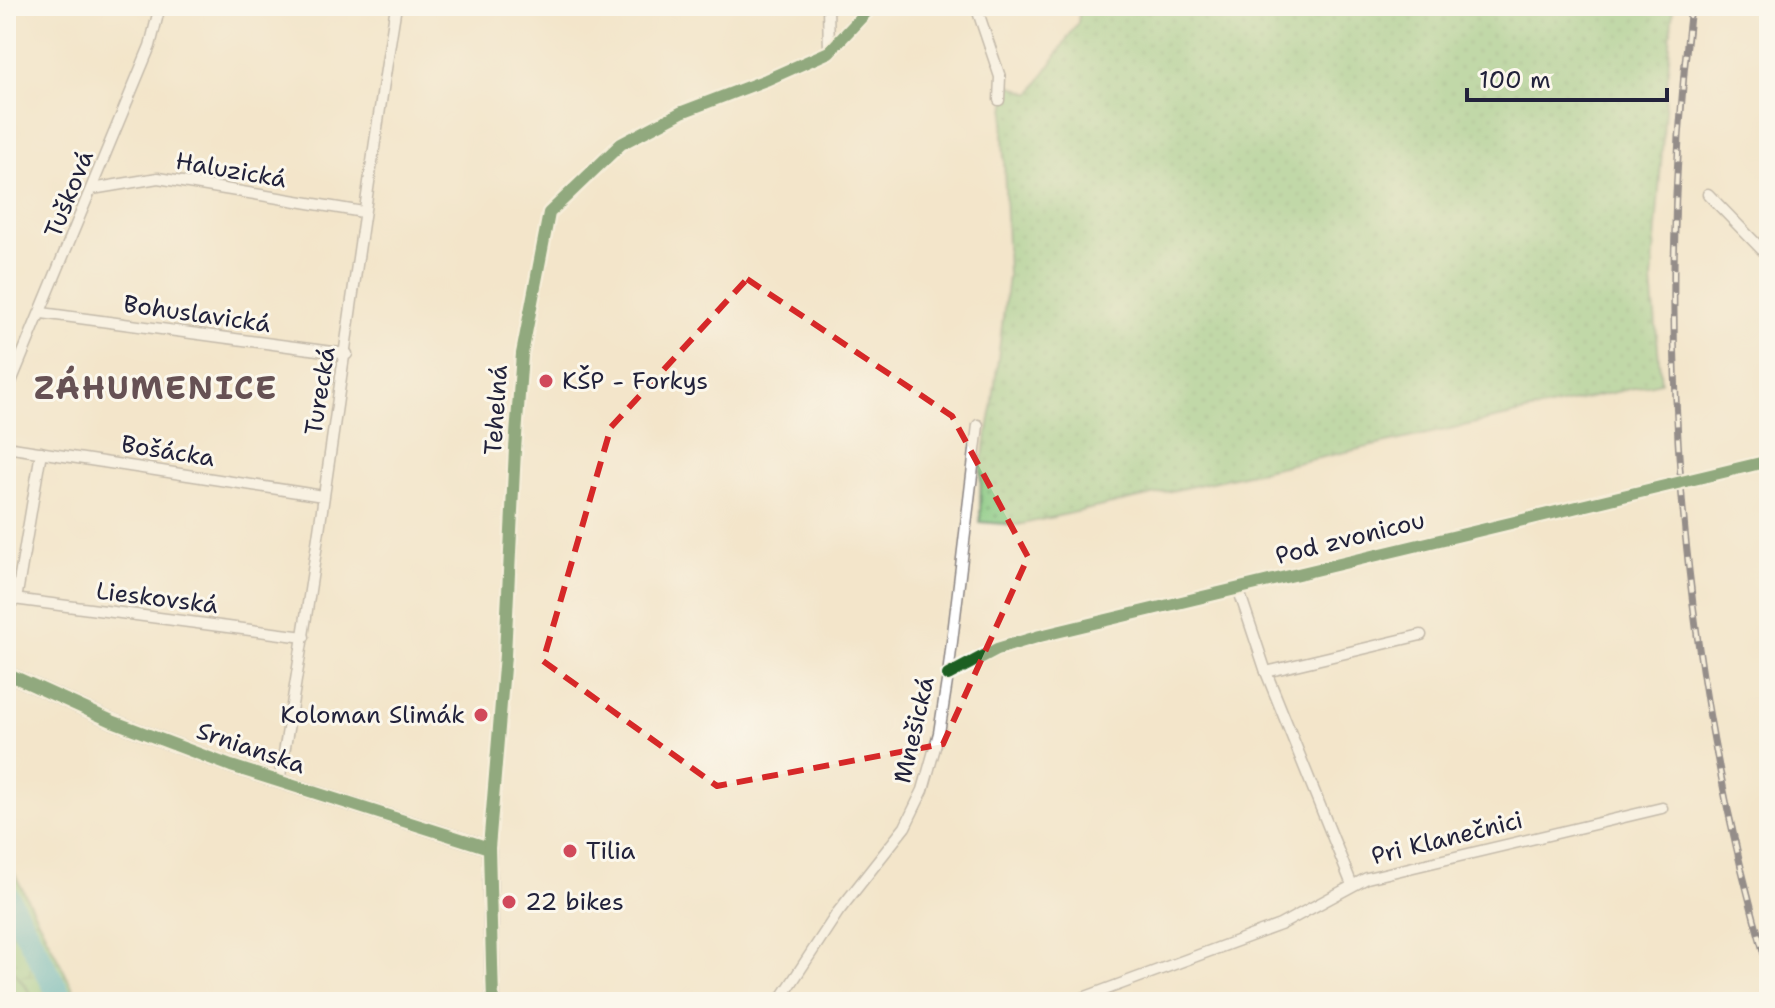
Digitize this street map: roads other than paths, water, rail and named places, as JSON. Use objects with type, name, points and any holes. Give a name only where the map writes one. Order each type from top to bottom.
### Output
[{"type":"street","name":"Tušková","points":[[6,394],[150,46],[160,6]]},
{"type":"street","name":"Turecká","points":[[279,782],[347,354],[363,212],[396,6]]},
{"type":"street","points":[[828,6],[829,52]]},
{"type":"street","name":"Tehelná","points":[[493,1002],[489,848],[505,655],[522,354],[549,213],[621,144],[682,112],[829,52],[872,6]]},
{"type":"street","points":[[976,6],[1000,77],[999,100]]},
{"type":"street","name":"Haluzická","points":[[92,189],[158,178],[363,212]]},
{"type":"street","points":[[1708,194],[1769,257]]},
{"type":"street","name":"Bohuslavická","points":[[42,313],[347,354]]},
{"type":"street","name":"Mnešická","points":[[779,1002],[838,912],[905,827],[923,790],[939,733],[948,675],[978,425]]},
{"type":"street","name":"Bošácka","points":[[6,447],[323,496]]},
{"type":"street","points":[[11,599],[41,452]]},
{"type":"street","name":"Pod zvonicou","points":[[948,675],[997,649],[1769,461]]},
{"type":"street","points":[[1238,588],[1266,672],[1352,885]]},
{"type":"street","name":"Lieskovská","points":[[11,599],[304,637]]},
{"type":"street","points":[[1266,672],[1421,635]]},
{"type":"street","name":"Srnianska","points":[[6,673],[112,721],[279,782],[489,848]]},
{"type":"street","name":"Pri Klanečnici","points":[[1072,1002],[1280,925],[1367,878],[1662,808]]},
{"type":"waterway","points":[[6,894],[63,1002]]},
{"type":"railway","points":[[1691,6],[1680,127],[1674,249],[1675,371],[1682,493],[1694,614],[1713,735],[1738,854],[1769,972]]},
{"type":"place","name":"KŠP - Forkys","points":[[546,381]]},
{"type":"place","name":"Koloman Slimák","points":[[481,715]]},
{"type":"place","name":"Tilia","points":[[570,851]]},
{"type":"place","name":"22 bikes","points":[[509,902]]},
{"type":"district","name":"ZÁHUMENICE","points":[[156,388]]}]
